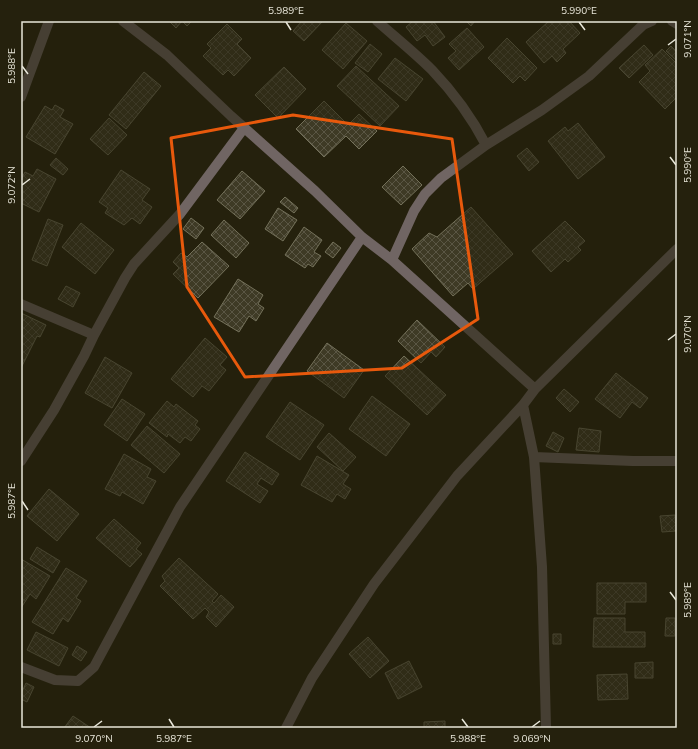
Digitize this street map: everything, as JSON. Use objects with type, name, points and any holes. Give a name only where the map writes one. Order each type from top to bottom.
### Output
[{"type":"street","points":[[21,97],[49,21]]},
{"type":"street","points":[[123,21],[167,56],[244,128],[315,190],[362,237],[392,260],[535,389]]},
{"type":"street","points":[[377,21],[432,70],[479,131],[486,145]]},
{"type":"street","points":[[392,260],[414,211],[425,194],[441,178],[486,145],[542,110],[583,80],[643,25],[652,21]]},
{"type":"street","points":[[672,21],[677,24]]},
{"type":"street","points":[[21,461],[54,410],[134,264],[180,214],[244,128]]},
{"type":"street","points":[[21,667],[55,680],[78,681],[94,667],[180,507],[362,237]]},
{"type":"street","points":[[286,728],[312,678],[374,584],[457,476],[523,405],[535,389],[677,249]]},
{"type":"street","points":[[21,304],[94,335]]},
{"type":"street","points":[[523,405],[534,457],[542,567],[546,728]]},
{"type":"street","points":[[534,457],[633,461],[677,461]]},
{"type":"highlighted area","points":[[293,115],[452,139],[478,319],[402,368],[245,377],[187,287],[171,138]]},
{"type":"building","points":[[169,21],[182,21],[176,28]]},
{"type":"building","points":[[182,21],[192,21],[187,26]]},
{"type":"building","points":[[302,21],[323,21],[304,41],[293,31]]},
{"type":"building","points":[[413,21],[433,21],[445,37],[433,46],[425,35],[417,41],[406,27]]},
{"type":"building","points":[[466,21],[475,21],[471,26]]},
{"type":"building","points":[[549,21],[569,21],[580,33],[563,49],[566,53],[557,62],[552,56],[544,63],[526,42]]},
{"type":"building","points":[[346,23],[367,41],[343,69],[322,50]]},
{"type":"building","points":[[227,24],[242,39],[237,44],[251,58],[234,76],[228,70],[223,75],[203,56],[211,48],[207,44]]},
{"type":"building","points":[[467,28],[484,47],[459,70],[448,58],[456,51],[449,44]]},
{"type":"building","points":[[507,38],[537,68],[525,81],[520,76],[513,83],[488,58]]},
{"type":"building","points":[[370,44],[382,54],[368,72],[355,63]]},
{"type":"building","points":[[644,45],[653,55],[629,78],[619,68]]},
{"type":"building","points":[[671,46],[677,52],[677,61],[666,51]]},
{"type":"building","points":[[662,49],[677,64],[677,97],[665,109],[639,82],[650,71],[645,65]]},
{"type":"building","points":[[395,58],[423,79],[406,101],[378,79]]},
{"type":"building","points":[[356,66],[399,106],[380,126],[337,86]]},
{"type":"building","points":[[284,67],[306,89],[278,118],[255,95]]},
{"type":"building","points":[[144,72],[161,86],[126,129],[109,115]]},
{"type":"building","points":[[324,101],[348,125],[359,114],[377,131],[359,149],[346,136],[324,157],[296,129]]},
{"type":"building","points":[[55,105],[64,110],[60,117],[73,124],[55,154],[26,137],[45,106],[52,110]]},
{"type":"building","points":[[109,118],[127,135],[108,155],[90,139]]},
{"type":"building","points":[[578,123],[605,157],[578,179],[548,141],[565,127],[568,131]]},
{"type":"building","points":[[527,148],[539,162],[529,171],[517,156]]},
{"type":"building","points":[[56,158],[68,169],[63,175],[50,165]]},
{"type":"building","points":[[403,166],[422,185],[401,205],[382,187]]},
{"type":"building","points":[[37,169],[56,179],[39,212],[21,203],[21,179],[25,172],[33,176]]},
{"type":"building","points":[[121,170],[150,189],[142,200],[152,207],[140,224],[132,218],[124,225],[105,213],[108,208],[99,202]]},
{"type":"building","points":[[242,171],[265,191],[240,219],[217,200]]},
{"type":"building","points":[[285,197],[298,208],[294,213],[280,202]]},
{"type":"building","points":[[471,207],[513,254],[473,289],[468,283],[453,296],[412,249],[429,233],[437,237]]},
{"type":"building","points":[[278,208],[297,220],[283,241],[265,229]]},
{"type":"building","points":[[191,218],[204,228],[196,239],[183,229]]},
{"type":"building","points":[[48,219],[63,225],[47,266],[32,260]]},
{"type":"building","points":[[224,220],[249,243],[236,258],[211,235]]},
{"type":"building","points":[[565,221],[585,241],[578,247],[581,250],[568,262],[565,259],[551,272],[532,251]]},
{"type":"building","points":[[81,223],[114,250],[95,274],[62,247]]},
{"type":"building","points":[[304,227],[322,240],[314,252],[321,256],[313,267],[308,264],[305,268],[285,255]]},
{"type":"building","points":[[202,242],[229,266],[198,298],[173,274],[179,268],[173,262],[181,253],[187,257]]},
{"type":"building","points":[[333,242],[341,248],[333,258],[325,252]]},
{"type":"building","points":[[238,279],[263,295],[258,304],[264,308],[256,321],[249,316],[239,332],[214,317]]},
{"type":"building","points":[[66,286],[80,293],[73,307],[58,299]]},
{"type":"building","points":[[21,313],[46,325],[40,337],[37,336],[21,368]]},
{"type":"building","points":[[417,320],[445,347],[436,357],[431,352],[421,363],[398,341]]},
{"type":"building","points":[[205,338],[227,357],[220,365],[226,370],[209,391],[202,386],[193,397],[171,379]]},
{"type":"building","points":[[327,343],[364,370],[344,398],[307,371]]},
{"type":"building","points":[[404,356],[446,395],[427,415],[385,376]]},
{"type":"building","points":[[105,357],[132,373],[112,408],[85,393]]},
{"type":"building","points":[[616,373],[648,398],[640,408],[632,402],[620,418],[595,399]]},
{"type":"building","points":[[564,389],[579,402],[570,412],[556,398]]},
{"type":"building","points":[[372,396],[410,424],[386,456],[349,429]]},
{"type":"building","points":[[122,399],[145,414],[127,441],[104,425]]},
{"type":"building","points":[[167,401],[174,407],[176,404],[198,421],[195,425],[200,429],[191,441],[185,437],[180,443],[168,434],[167,437],[149,423]]},
{"type":"building","points":[[290,402],[324,425],[300,460],[266,437]]},
{"type":"building","points":[[147,426],[180,454],[164,473],[131,445]]},
{"type":"building","points":[[579,428],[601,431],[599,452],[576,450]]},
{"type":"building","points":[[553,432],[564,438],[558,452],[546,446]]},
{"type":"building","points":[[329,433],[356,457],[343,471],[317,447]]},
{"type":"building","points":[[245,452],[279,474],[272,485],[261,478],[257,484],[268,491],[260,503],[226,481]]},
{"type":"building","points":[[124,454],[151,469],[147,477],[156,481],[143,504],[122,492],[120,496],[105,489]]},
{"type":"building","points":[[317,456],[349,475],[343,484],[351,489],[345,499],[337,494],[332,502],[301,485]]},
{"type":"building","points":[[49,489],[79,514],[57,541],[27,516]]},
{"type":"building","points":[[675,515],[676,531],[662,532],[660,516]]},
{"type":"building","points":[[114,519],[141,543],[136,549],[142,554],[130,567],[96,538]]},
{"type":"building","points":[[37,547],[60,561],[53,573],[30,559]]},
{"type":"building","points":[[179,558],[218,594],[212,601],[214,603],[221,595],[234,607],[216,627],[206,617],[209,612],[205,608],[193,619],[160,586],[165,581],[162,576]]},
{"type":"building","points":[[21,559],[50,576],[36,599],[30,594],[21,608]]},
{"type":"building","points":[[66,568],[87,581],[76,598],[81,601],[68,622],[63,618],[53,634],[32,622]]},
{"type":"building","points":[[597,583],[646,583],[646,602],[625,602],[625,614],[597,614]]},
{"type":"building","points":[[594,618],[625,618],[625,632],[645,632],[645,647],[593,647]]},
{"type":"building","points":[[666,618],[675,618],[675,636],[665,636]]},
{"type":"building","points":[[36,632],[68,648],[59,666],[27,650]]},
{"type":"building","points":[[553,634],[561,634],[561,644],[553,644]]},
{"type":"building","points":[[368,637],[389,661],[370,678],[349,654]]},
{"type":"building","points":[[77,646],[87,652],[81,661],[72,655]]},
{"type":"building","points":[[409,661],[422,687],[398,699],[385,673]]},
{"type":"building","points":[[653,662],[653,678],[635,678],[635,663]]},
{"type":"building","points":[[627,674],[628,699],[598,700],[597,675]]},
{"type":"building","points":[[26,683],[34,687],[27,702],[21,699],[21,694]]},
{"type":"building","points":[[73,716],[91,728],[64,728]]},
{"type":"building","points":[[445,721],[445,728],[424,728],[424,722]]}]
